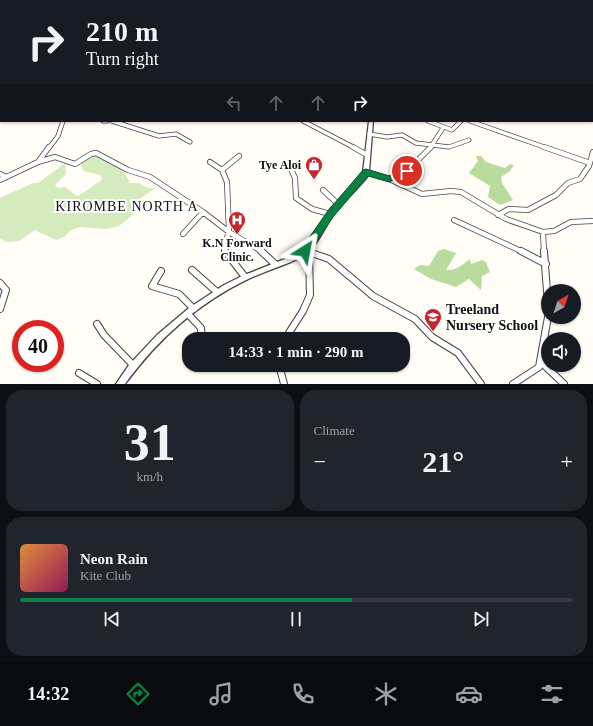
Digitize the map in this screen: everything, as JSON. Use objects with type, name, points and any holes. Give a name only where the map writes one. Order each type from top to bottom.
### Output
[{"type":"street","points":[[38,162],[58,136],[63,122]]},
{"type":"street","points":[[115,122],[159,136],[176,134],[190,142]]},
{"type":"street","points":[[305,122],[367,155]]},
{"type":"street","points":[[290,332],[303,311],[310,295],[307,252],[330,214],[366,172],[370,122]]},
{"type":"street","points":[[430,122],[443,128],[452,130],[460,122]]},
{"type":"street","points":[[473,122],[590,163]]},
{"type":"street","points":[[389,179],[407,171],[428,152],[443,128]]},
{"type":"street","points":[[369,134],[387,137],[402,135],[416,143],[432,146],[453,147],[469,140]]},
{"type":"street","points":[[0,180],[38,162],[55,157],[75,164],[91,154],[96,154],[128,170],[150,177],[203,212],[229,232],[267,254],[275,264]]},
{"type":"street","points":[[222,170],[238,156]]},
{"type":"street","points":[[498,215],[504,209],[528,210],[535,204],[556,195],[568,183],[580,179],[590,163],[592,156]]},
{"type":"street","points":[[210,162],[222,170],[227,182],[229,232],[224,247],[225,252],[245,277]]},
{"type":"street","points":[[291,169],[296,178],[296,198],[312,209],[330,214]]},
{"type":"street","points":[[366,172],[389,179],[422,194],[455,191],[464,193],[511,222],[543,232],[554,231],[571,222],[593,221]]},
{"type":"street","points":[[0,174],[6,177]]},
{"type":"street","points":[[323,190],[338,204]]},
{"type":"street","points":[[183,234],[193,227],[194,219],[203,212]]},
{"type":"street","points":[[454,220],[470,226],[546,264]]},
{"type":"street","points":[[543,232],[547,284]]},
{"type":"street","points":[[120,384],[146,350],[217,292],[245,277],[307,252],[329,259],[373,296],[416,319],[432,337],[458,353],[481,384]]},
{"type":"street","points":[[192,270],[217,292]]},
{"type":"street","points":[[161,271],[152,283],[152,286],[179,294],[201,328],[201,332]]},
{"type":"street","points":[[0,283],[6,290],[0,309]]},
{"type":"street","points":[[97,324],[102,335],[123,354],[133,366]]},
{"type":"street","points":[[513,384],[521,377],[538,368],[541,364]]},
{"type":"street","points":[[281,372],[284,384]]},
{"type":"street","points":[[551,372],[564,384]]},
{"type":"street","points":[[79,373],[97,384]]},
{"type":"green space","points":[[95,155],[120,169],[128,178],[130,183],[138,183],[148,188],[155,188],[134,203],[136,212],[119,226],[106,229],[80,227],[70,231],[64,237],[56,240],[35,230],[19,241],[6,242],[0,238],[0,198],[33,183],[38,183],[65,163],[66,174],[55,185],[58,188],[65,187],[77,196],[102,180],[101,175],[83,171],[80,159]]},
{"type":"green space","points":[[476,156],[481,156],[486,162],[505,168],[510,164],[514,165],[510,171],[501,177],[502,183],[513,200],[500,205],[488,197],[490,186],[469,173],[478,161]]},
{"type":"green space","points":[[444,249],[456,253],[446,270],[456,269],[470,259],[471,264],[482,260],[486,262],[490,272],[482,276],[481,290],[469,279],[456,287],[431,279],[414,269],[420,265],[429,266],[438,251]]},
{"type":"place","name":"Tye Aloi","points":[[314,180]]},
{"type":"place","name":"K.N Forward Clinic.","points":[[237,235]]},
{"type":"place","name":"Treeland Nursery School","points":[[433,332]]},
{"type":"district","name":"KIROMBE NORTH A","points":[[127,206]]},
{"type":"route","points":[[305,251],[330,214],[364,177],[366,172],[389,179],[407,171]]}]
